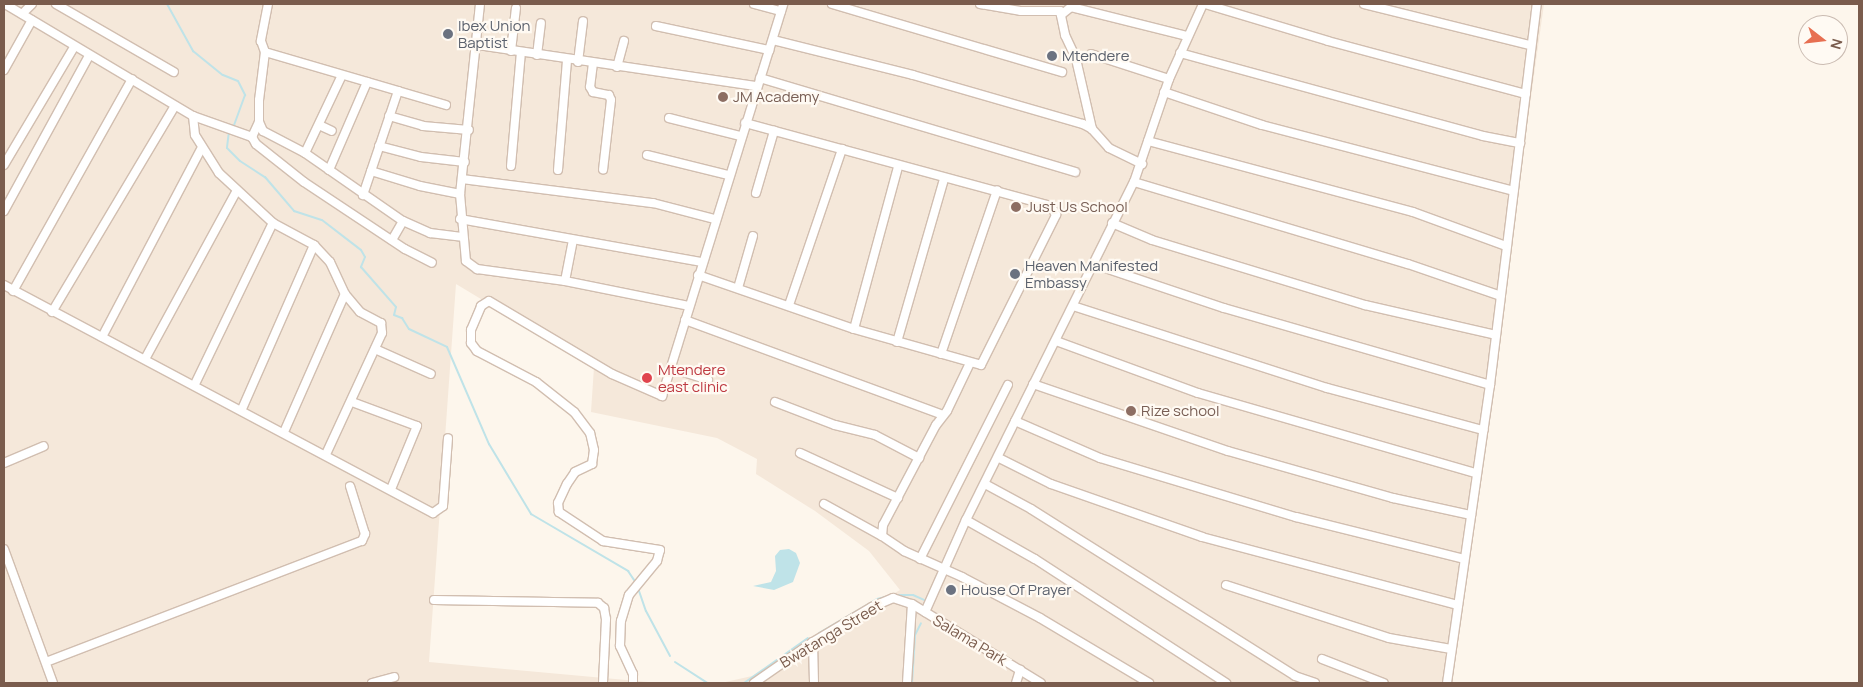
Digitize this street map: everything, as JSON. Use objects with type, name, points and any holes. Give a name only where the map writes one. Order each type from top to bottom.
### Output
[{"type":"street","points":[[5,4],[175,106],[194,116],[252,137],[304,182],[392,240],[432,262]]},
{"type":"street","points":[[22,14],[32,4]]},
{"type":"street","points":[[56,4],[174,72]]},
{"type":"street","points":[[252,137],[259,122],[265,52],[261,41],[268,4]]},
{"type":"street","points":[[480,4],[478,45],[460,194],[460,219],[466,261],[477,269],[565,281],[689,306]]},
{"type":"street","points":[[633,683],[620,646],[621,621],[629,595],[657,561],[660,550],[603,541],[560,512],[558,503],[575,472],[592,464],[594,450],[590,433],[574,412],[536,382],[477,351],[471,343],[471,330],[481,306],[489,301],[612,374],[658,396],[662,396],[740,136],[773,40],[782,7],[754,4]]},
{"type":"street","points":[[832,4],[1062,72]]},
{"type":"street","points":[[980,4],[1021,11],[1060,12],[1092,129],[1109,148],[1142,164]]},
{"type":"street","points":[[925,612],[966,520],[999,458],[1033,384],[1074,306],[1112,223],[1134,182],[1142,164],[1169,79],[1204,4],[1328,41],[1526,94]]},
{"type":"street","points":[[1364,4],[1530,44]]},
{"type":"street","points":[[1447,683],[1490,385],[1526,94],[1530,44],[1537,4]]},
{"type":"street","points":[[1062,15],[1071,7],[1188,36]]},
{"type":"street","points":[[511,50],[516,8]]},
{"type":"street","points":[[4,70],[32,20]]},
{"type":"street","points":[[578,62],[583,21]]},
{"type":"street","points":[[537,55],[541,23]]},
{"type":"street","points":[[656,26],[769,50]]},
{"type":"street","points":[[773,40],[913,75],[1092,129]]},
{"type":"street","points":[[617,67],[624,41]]},
{"type":"street","points":[[478,45],[578,62],[757,86]]},
{"type":"street","points":[[4,164],[74,47]]},
{"type":"street","points":[[265,52],[446,105]]},
{"type":"street","points":[[511,166],[521,52]]},
{"type":"street","points":[[1180,53],[1484,136],[1520,143]]},
{"type":"street","points":[[1091,54],[1169,79]]},
{"type":"street","points":[[4,211],[89,56]]},
{"type":"street","points":[[558,170],[568,60]]},
{"type":"street","points":[[593,64],[590,87],[593,92],[608,95],[611,100],[603,170]]},
{"type":"street","points":[[305,153],[342,75]]},
{"type":"street","points":[[760,78],[1075,172]]},
{"type":"street","points":[[14,291],[132,79]]},
{"type":"street","points":[[329,170],[367,82]]},
{"type":"street","points":[[363,195],[398,91]]},
{"type":"street","points":[[1164,92],[1262,125],[1514,191]]},
{"type":"street","points":[[52,312],[175,106]]},
{"type":"street","points":[[194,116],[195,135],[201,149],[236,192],[274,223],[314,245],[330,262],[345,294],[360,312],[383,327],[352,402],[326,454]]},
{"type":"street","points":[[389,116],[423,126],[469,130]]},
{"type":"street","points":[[669,118],[740,136]]},
{"type":"street","points":[[259,122],[263,131],[305,153],[403,221],[430,233],[462,237]]},
{"type":"street","points":[[698,275],[854,329],[978,365],[983,362],[1056,215],[1050,206],[997,190],[898,167],[842,149],[745,123]]},
{"type":"street","points":[[319,125],[332,131]]},
{"type":"street","points":[[756,194],[774,130]]},
{"type":"street","points":[[1148,141],[1413,212],[1506,246]]},
{"type":"street","points":[[379,146],[421,157],[465,162]]},
{"type":"street","points":[[102,337],[201,149]]},
{"type":"street","points":[[789,305],[842,149]]},
{"type":"street","points":[[647,155],[728,175]]},
{"type":"street","points":[[854,329],[898,167]]},
{"type":"street","points":[[371,170],[420,186],[460,194]]},
{"type":"street","points":[[462,179],[653,203],[715,219]]},
{"type":"street","points":[[897,342],[944,179]]},
{"type":"street","points":[[1134,182],[1408,264],[1501,296]]},
{"type":"street","points":[[941,354],[997,190]]},
{"type":"street","points":[[145,359],[236,192]]},
{"type":"street","points":[[460,219],[702,262]]},
{"type":"street","points":[[392,240],[403,221]]},
{"type":"street","points":[[195,384],[274,223]]},
{"type":"street","points":[[1112,223],[1152,240],[1365,305],[1496,335]]},
{"type":"street","points":[[738,288],[753,236]]},
{"type":"street","points":[[565,281],[574,240]]},
{"type":"street","points":[[242,409],[314,245]]},
{"type":"street","points":[[1093,264],[1224,308],[1490,385]]},
{"type":"street","points":[[4,286],[195,384],[433,513],[439,511],[443,506],[448,438]]},
{"type":"street","points":[[284,432],[345,294]]},
{"type":"street","points":[[1074,306],[1327,388],[1483,430]]},
{"type":"street","points":[[685,320],[943,415]]},
{"type":"street","points":[[1056,341],[1198,393],[1476,473]]},
{"type":"street","points":[[375,349],[431,374]]},
{"type":"street","points":[[882,536],[883,525],[970,363]]},
{"type":"street","points":[[671,368],[708,380]]},
{"type":"street","points":[[1033,384],[1228,451],[1392,498],[1471,515]]},
{"type":"street","points":[[920,559],[1008,385]]},
{"type":"street","points":[[352,402],[417,426],[391,489]]},
{"type":"street","points":[[775,402],[835,425],[875,435],[919,458]]},
{"type":"street","points":[[1015,421],[1100,458],[1296,517],[1464,559]]},
{"type":"street","points":[[4,463],[44,446]]},
{"type":"street","points":[[800,453],[898,498]]},
{"type":"street","points":[[999,458],[1050,484],[1202,538],[1458,605]]},
{"type":"street","points":[[985,484],[1031,509],[1295,676],[1314,683]]},
{"type":"street","points":[[46,662],[362,542],[365,534],[350,486]]},
{"type":"street","points":[[824,504],[920,559],[1040,618],[1148,683]]},
{"type":"street","points":[[966,520],[1035,559],[1226,683]]},
{"type":"street","points":[[4,549],[53,683]]},
{"type":"street","points":[[1226,585],[1389,638],[1452,649]]},
{"type":"street","name":"Bwatanga Street","points":[[754,683],[813,642],[893,598],[912,604]]},
{"type":"street","points":[[434,600],[598,603],[604,608],[606,619],[603,683]]},
{"type":"street","points":[[907,683],[912,604]]},
{"type":"street","name":"Salama Park","points":[[912,604],[1041,683]]},
{"type":"street","points":[[813,642],[814,683]]},
{"type":"street","points":[[1322,659],[1384,683]]},
{"type":"street","points":[[1016,683],[1020,670]]},
{"type":"street","points":[[372,683],[394,677]]},
{"type":"shaded area","points":[[4,4],[1544,4],[1449,683],[721,683],[752,676],[900,590],[869,551],[815,511],[756,474],[757,459],[717,438],[591,412],[594,367],[456,284],[429,662],[659,683],[4,683]]},
{"type":"water","points":[[789,549],[796,553],[800,563],[793,582],[774,590],[753,586],[771,582],[776,571],[775,556],[780,550]]},
{"type":"waterway","points":[[167,4],[193,51],[223,75],[238,81],[245,95],[234,126]]},
{"type":"waterway","points":[[229,131],[227,148],[240,161],[265,177],[294,211],[322,220],[361,250],[365,257],[361,267],[396,307],[394,315],[402,318],[409,329],[447,347],[489,444],[531,514],[628,571],[634,580]]},
{"type":"waterway","points":[[639,591],[646,611],[670,656]]},
{"type":"waterway","points":[[894,595],[913,595],[924,600]]},
{"type":"waterway","points":[[819,633],[877,599],[890,596]]},
{"type":"waterway","points":[[912,683],[915,635],[921,623]]},
{"type":"waterway","points":[[744,683],[808,638]]},
{"type":"waterway","points":[[675,662],[707,683]]},
{"type":"place","name":"Ibex Union Baptist","points":[[448,34]]},
{"type":"place","name":"Mtendere","points":[[1052,56]]},
{"type":"place","name":"JM Academy","points":[[723,97]]},
{"type":"place","name":"Just Us School","points":[[1016,207]]},
{"type":"place","name":"Heaven Manifested Embassy","points":[[1015,274]]},
{"type":"place","name":"Mtendere east clinic","points":[[647,378]]},
{"type":"place","name":"Rize school","points":[[1131,411]]},
{"type":"place","name":"House Of Prayer","points":[[951,590]]}]
